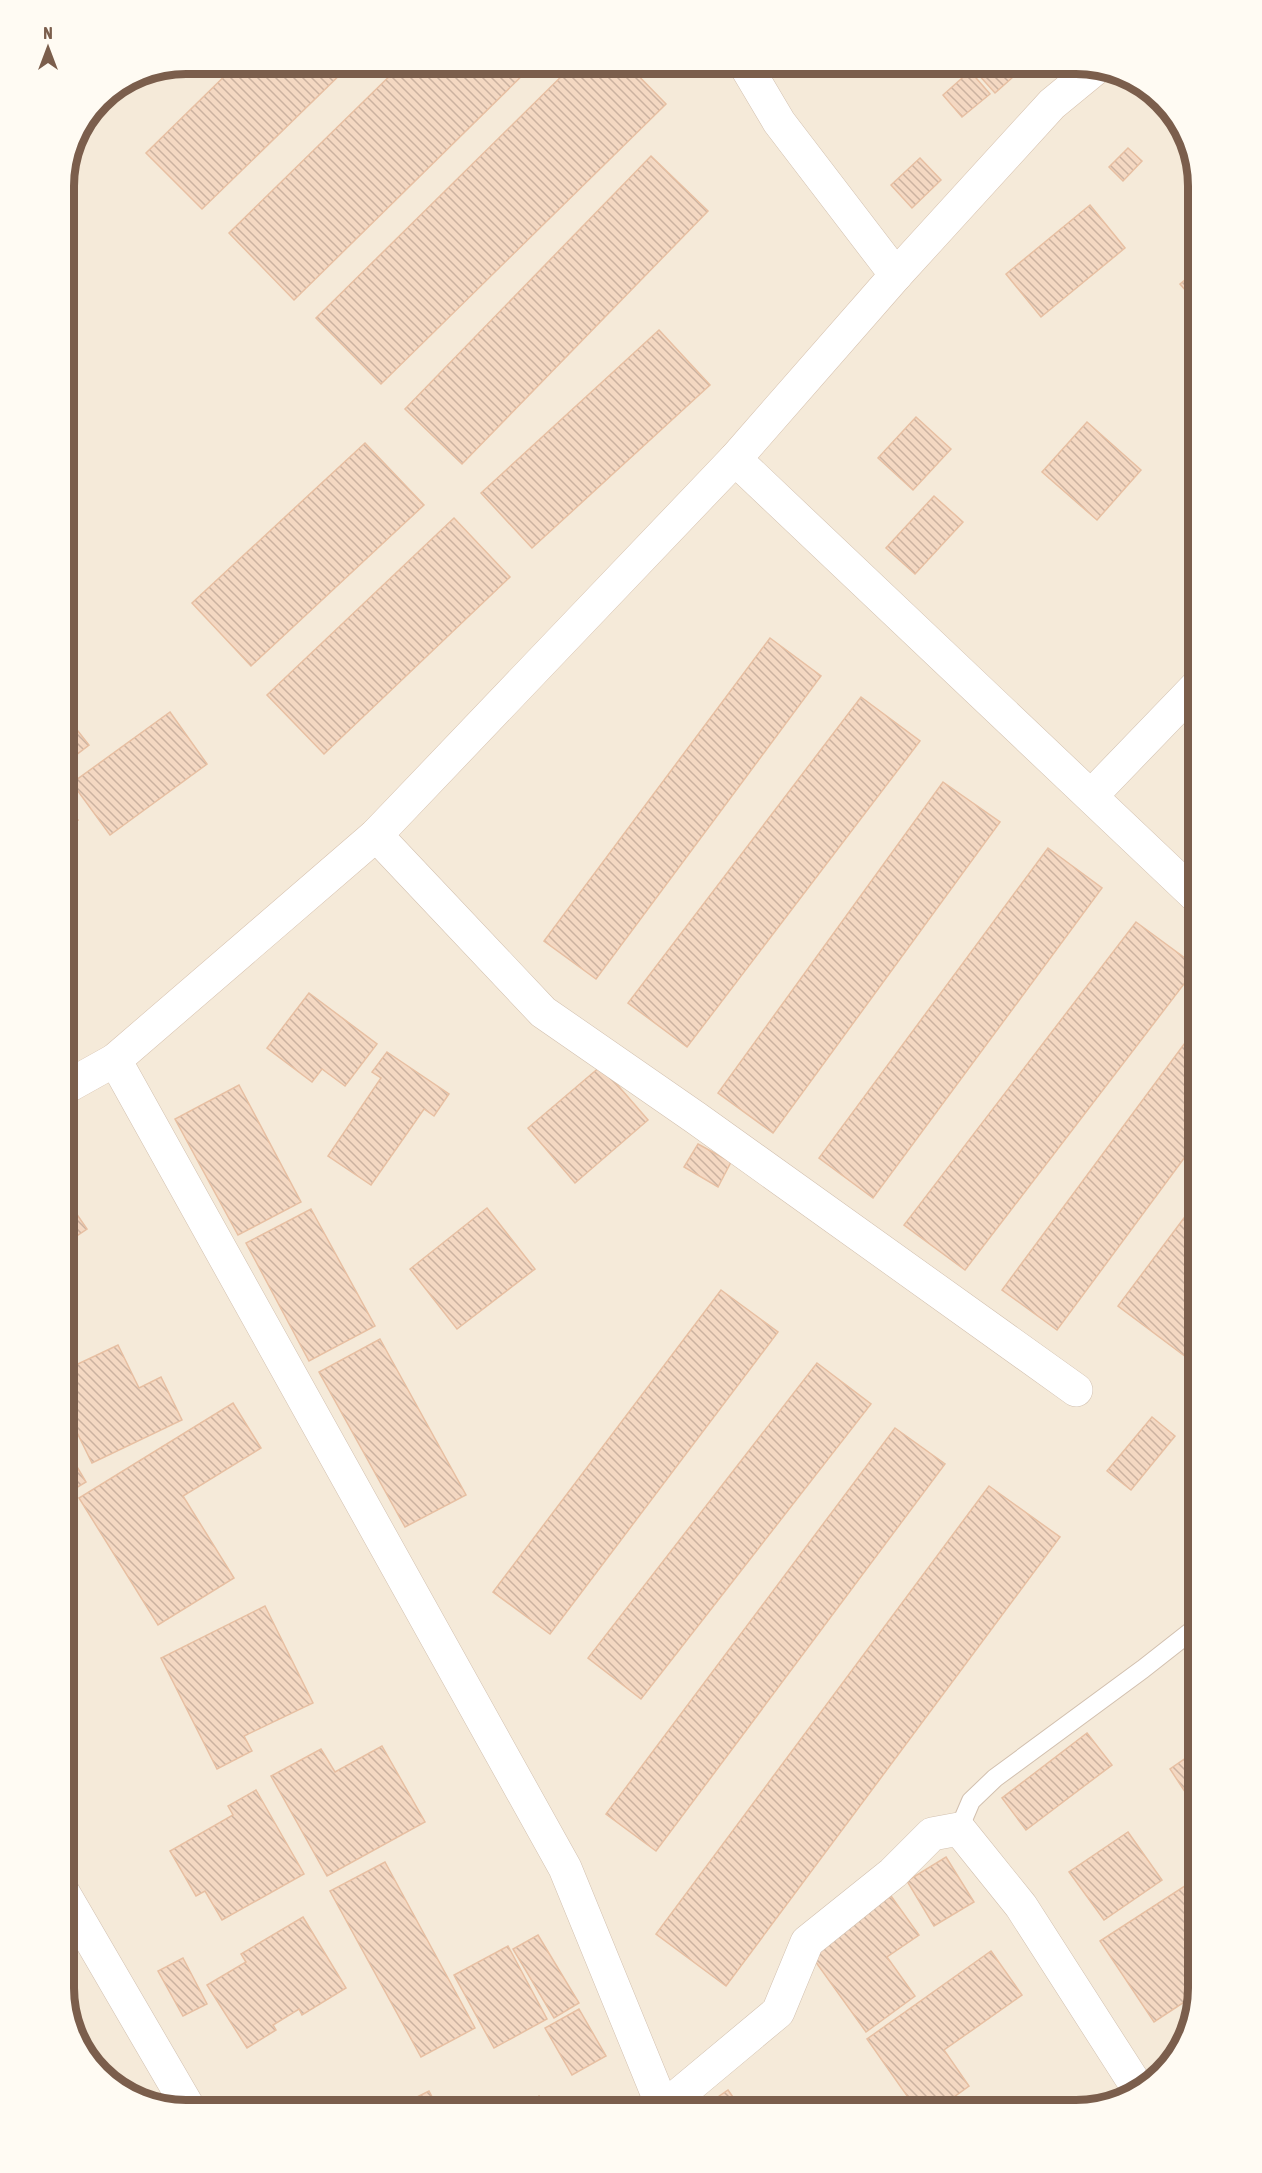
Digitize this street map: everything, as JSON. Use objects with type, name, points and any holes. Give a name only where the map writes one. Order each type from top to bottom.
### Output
[{"type":"street","points":[[751,74],[779,122],[896,275]]},
{"type":"street","points":[[74,1083],[115,1060],[376,835],[735,459],[896,275],[1052,104],[1088,75]]},
{"type":"street","points":[[735,459],[1188,887]]},
{"type":"street","points":[[1092,795],[1188,695]]},
{"type":"street","points":[[376,835],[543,1012],[696,1118],[1076,1390]]},
{"type":"street","points":[[115,1060],[565,1868],[660,2100]]},
{"type":"street","points":[[675,2100],[778,2012],[807,1942],[893,1873],[932,1834],[959,1829],[1021,1906],[1135,2083]]},
{"type":"street","points":[[74,1911],[184,2099]]},
{"type":"lane","points":[[959,1829],[971,1801],[995,1778],[1188,1634]]},
{"type":"shaded area","points":[[170,74],[1084,74],[1113,79],[1139,92],[1161,111],[1180,142],[1188,170],[1188,2003],[1174,2044],[1156,2067],[1126,2088],[1113,2094],[1077,2100],[178,2099],[149,2094],[123,2081],[101,2062],[85,2037],[79,2024],[74,1995],[74,178],[77,156],[82,142],[101,111],[129,88]]},
{"type":"building","points":[[227,74],[341,74],[202,209],[146,153]]},
{"type":"building","points":[[392,74],[524,74],[294,300],[229,233]]},
{"type":"building","points":[[564,74],[637,74],[666,104],[381,384],[316,318]]},
{"type":"building","points":[[967,74],[973,74],[990,94],[962,117],[943,95]]},
{"type":"building","points":[[978,74],[1010,74],[1013,77],[995,93]]},
{"type":"building","points":[[1128,148],[1142,161],[1123,181],[1109,167]]},
{"type":"building","points":[[651,156],[708,211],[462,464],[405,409]]},
{"type":"building","points":[[920,158],[941,180],[912,208],[891,185]]},
{"type":"building","points":[[1090,205],[1125,248],[1041,317],[1006,274]]},
{"type":"building","points":[[1188,277],[1188,293],[1180,284]]},
{"type":"building","points":[[659,330],[710,385],[532,548],[481,493]]},
{"type":"building","points":[[916,417],[951,449],[913,490],[878,458]]},
{"type":"building","points":[[1087,422],[1141,470],[1097,520],[1042,472]]},
{"type":"building","points":[[365,443],[424,505],[251,666],[192,603]]},
{"type":"building","points":[[934,496],[963,522],[915,574],[886,548]]},
{"type":"building","points":[[454,518],[510,577],[324,754],[267,695]]},
{"type":"building","points":[[770,638],[821,676],[596,979],[544,941]]},
{"type":"building","points":[[861,697],[920,741],[687,1047],[628,1003]]},
{"type":"building","points":[[170,712],[207,764],[110,835],[74,786],[74,782]]},
{"type":"building","points":[[74,726],[89,745],[74,757]]},
{"type":"building","points":[[943,782],[1000,822],[773,1133],[718,1093]]},
{"type":"building","points":[[1048,848],[1102,888],[873,1198],[819,1158]]},
{"type":"building","points":[[1136,922],[1188,960],[1188,979],[965,1270],[904,1225]]},
{"type":"building","points":[[309,993],[377,1044],[345,1086],[322,1069],[312,1082],[267,1048]]},
{"type":"building","points":[[1188,1039],[1188,1153],[1057,1330],[1002,1290]]},
{"type":"building","points":[[387,1052],[449,1094],[434,1116],[424,1109],[371,1185],[328,1156],[381,1078],[372,1072]]},
{"type":"building","points":[[601,1066],[648,1120],[575,1183],[528,1128]]},
{"type":"building","points":[[239,1085],[301,1202],[238,1235],[175,1119]]},
{"type":"building","points":[[698,1144],[731,1162],[718,1187],[684,1167]]},
{"type":"building","points":[[487,1208],[535,1269],[457,1329],[410,1269]]},
{"type":"building","points":[[311,1209],[375,1326],[309,1361],[246,1243]]},
{"type":"building","points":[[74,1210],[87,1229],[74,1238]]},
{"type":"building","points":[[1188,1213],[1188,1358],[1118,1306]]},
{"type":"building","points":[[721,1290],[778,1332],[550,1634],[493,1592]]},
{"type":"building","points":[[380,1339],[466,1495],[405,1527],[319,1372]]},
{"type":"building","points":[[118,1345],[139,1388],[161,1377],[182,1420],[92,1463],[74,1426],[74,1366]]},
{"type":"building","points":[[817,1363],[871,1404],[641,1699],[588,1658]]},
{"type":"building","points":[[233,1403],[261,1448],[183,1496],[234,1578],[158,1625],[79,1498]]},
{"type":"building","points":[[1152,1417],[1175,1436],[1131,1490],[1107,1471]]},
{"type":"building","points":[[895,1428],[945,1464],[656,1851],[606,1814]]},
{"type":"building","points":[[74,1462],[86,1482],[74,1489]]},
{"type":"building","points":[[989,1486],[1060,1537],[726,1986],[656,1934]]},
{"type":"building","points":[[265,1606],[313,1703],[244,1736],[252,1751],[217,1769],[161,1658]]},
{"type":"building","points":[[1087,1733],[1112,1765],[1026,1830],[1002,1798]]},
{"type":"building","points":[[382,1746],[425,1822],[327,1876],[271,1776],[321,1749],[335,1772]]},
{"type":"building","points":[[1188,1757],[1188,1796],[1170,1769]]},
{"type":"building","points":[[256,1790],[304,1874],[222,1920],[205,1891],[196,1896],[170,1851],[233,1815],[228,1806]]},
{"type":"building","points":[[1128,1832],[1162,1880],[1104,1920],[1069,1872]]},
{"type":"building","points":[[946,1857],[974,1902],[934,1926],[907,1881]]},
{"type":"building","points":[[385,1862],[475,2028],[421,2057],[330,1891]]},
{"type":"building","points":[[1188,1884],[1188,2000],[1154,2022],[1100,1941]]},
{"type":"building","points":[[891,1896],[919,1935],[887,1957],[915,1996],[866,2032],[810,1954]]},
{"type":"building","points":[[303,1917],[346,1988],[302,2015],[299,2009],[273,2025],[276,2030],[247,2048],[207,1985],[246,1962],[241,1954]]},
{"type":"building","points":[[538,1935],[579,2003],[554,2018],[513,1949]]},
{"type":"building","points":[[508,1946],[547,2019],[494,2048],[454,1975]]},
{"type":"building","points":[[991,1951],[1022,1995],[944,2050],[969,2086],[950,2100],[910,2100],[867,2039]]},
{"type":"building","points":[[183,1958],[207,2004],[183,2016],[158,1971]]},
{"type":"building","points":[[579,2009],[606,2056],[572,2075],[545,2028]]},
{"type":"building","points":[[728,2090],[735,2100],[714,2100]]},
{"type":"building","points":[[429,2091],[433,2099],[412,2099]]}]
